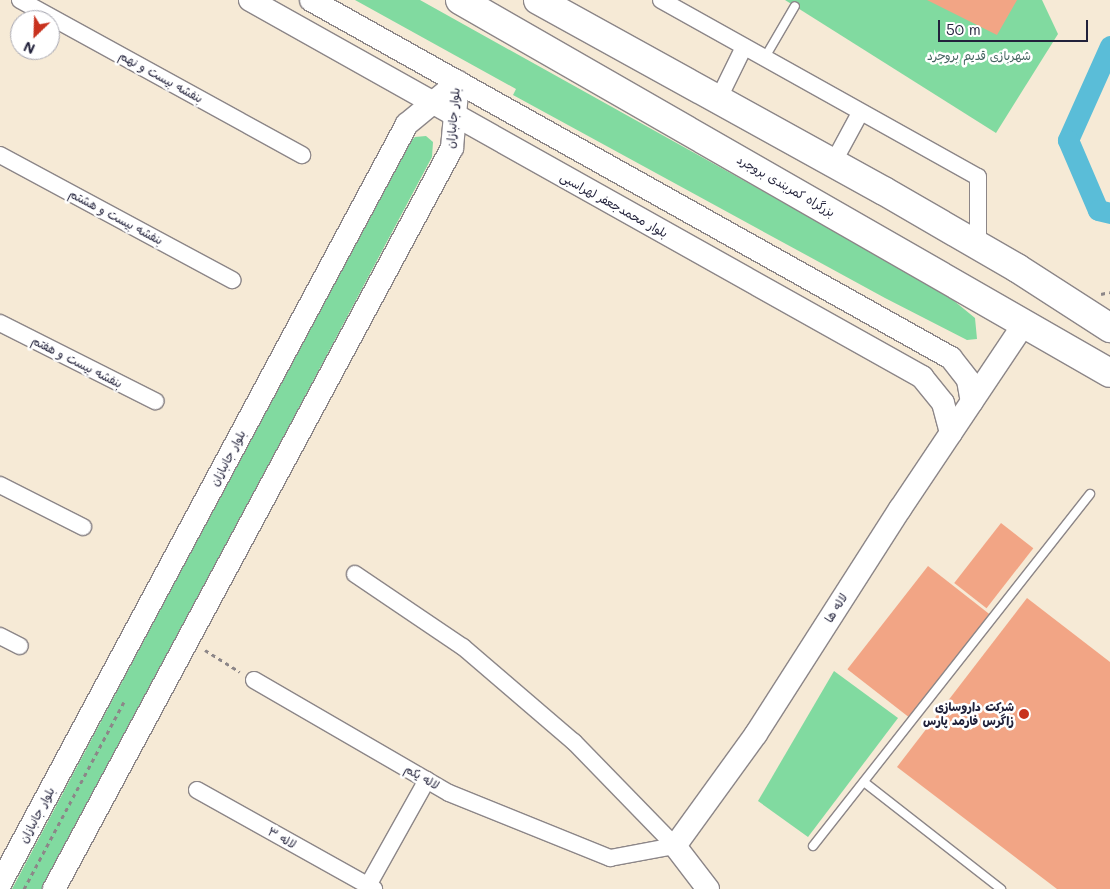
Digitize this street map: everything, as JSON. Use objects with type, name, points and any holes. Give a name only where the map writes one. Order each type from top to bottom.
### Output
[{"type":"highway","name":"بزرگراه کمربندی بروجرد","points":[[460,0],[1025,322],[1110,373]]},
{"type":"highway","points":[[538,0],[978,245],[1110,328]]},
{"type":"main road","name":"بلوار محمدجعفر لهراسبی","points":[[250,0],[455,117],[922,377],[943,403],[951,433]]},
{"type":"main road","points":[[311,0],[951,358],[968,380],[972,402]]},
{"type":"main road","name":"بلوار جانبازان","points":[[0,884],[407,124],[458,82]]},
{"type":"main road","name":"بلوار جانبازان","points":[[54,889],[452,148],[458,82]]},
{"type":"main road","name":"لاله ها","points":[[675,846],[756,734],[1025,322]]},
{"type":"main road","points":[[675,846],[708,889]]},
{"type":"street","name":"بنفشه بیست و نهم","points":[[20,0],[302,155]]},
{"type":"street","points":[[661,0],[860,113],[978,177],[978,245]]},
{"type":"street","points":[[718,100],[744,48]]},
{"type":"street","points":[[833,163],[860,113]]},
{"type":"street","name":"بنفشه بیست و هشتم","points":[[0,155],[232,280]]},
{"type":"street","name":"بنفشه بیست و هفتم","points":[[0,322],[155,401]]},
{"type":"street","points":[[0,485],[83,527]]},
{"type":"street","points":[[355,574],[463,647],[574,742],[675,846]]},
{"type":"street","points":[[0,636],[20,646]]},
{"type":"street","name":"لاله یکم","points":[[254,680],[449,793],[610,858],[675,846]]},
{"type":"street","points":[[370,888],[428,780]]},
{"type":"street","name":"لاله ۳","points":[[197,790],[370,888]]},
{"type":"lane","points":[[764,59],[795,6]]},
{"type":"lane","points":[[813,846],[1090,494]]},
{"type":"lane","points":[[864,782],[1001,889]]},
{"type":"path","points":[[188,640],[254,680]]},
{"type":"green space","points":[[355,0],[420,0],[942,291],[975,318],[977,339],[967,340],[885,298],[513,95],[516,89]]},
{"type":"green space","name":"شهربازی قدیم بروجرد","points":[[785,0],[1042,0],[1058,34],[996,133]]},
{"type":"green space","points":[[426,136],[433,142],[432,157],[43,889],[12,889],[408,144],[415,137]]},
{"type":"green space","points":[[834,671],[898,718],[808,837],[758,801]]},
{"type":"building","points":[[927,0],[1017,0],[997,35]]},
{"type":"building","points":[[1001,523],[1033,548],[987,608],[954,583]]},
{"type":"building","points":[[928,566],[990,615],[910,718],[847,669]]},
{"type":"building","name":"شرکت داروسازی زاگرس فارمد پارس","points":[[1027,598],[1110,662],[1110,889],[1057,889],[897,767]]},
{"type":"waterway","points":[[1110,46],[1068,140],[1098,210],[1110,213]]},
{"type":"place","name":"شرکت داروسازی زاگرس فارمد پارس","points":[[1024,714]]}]
